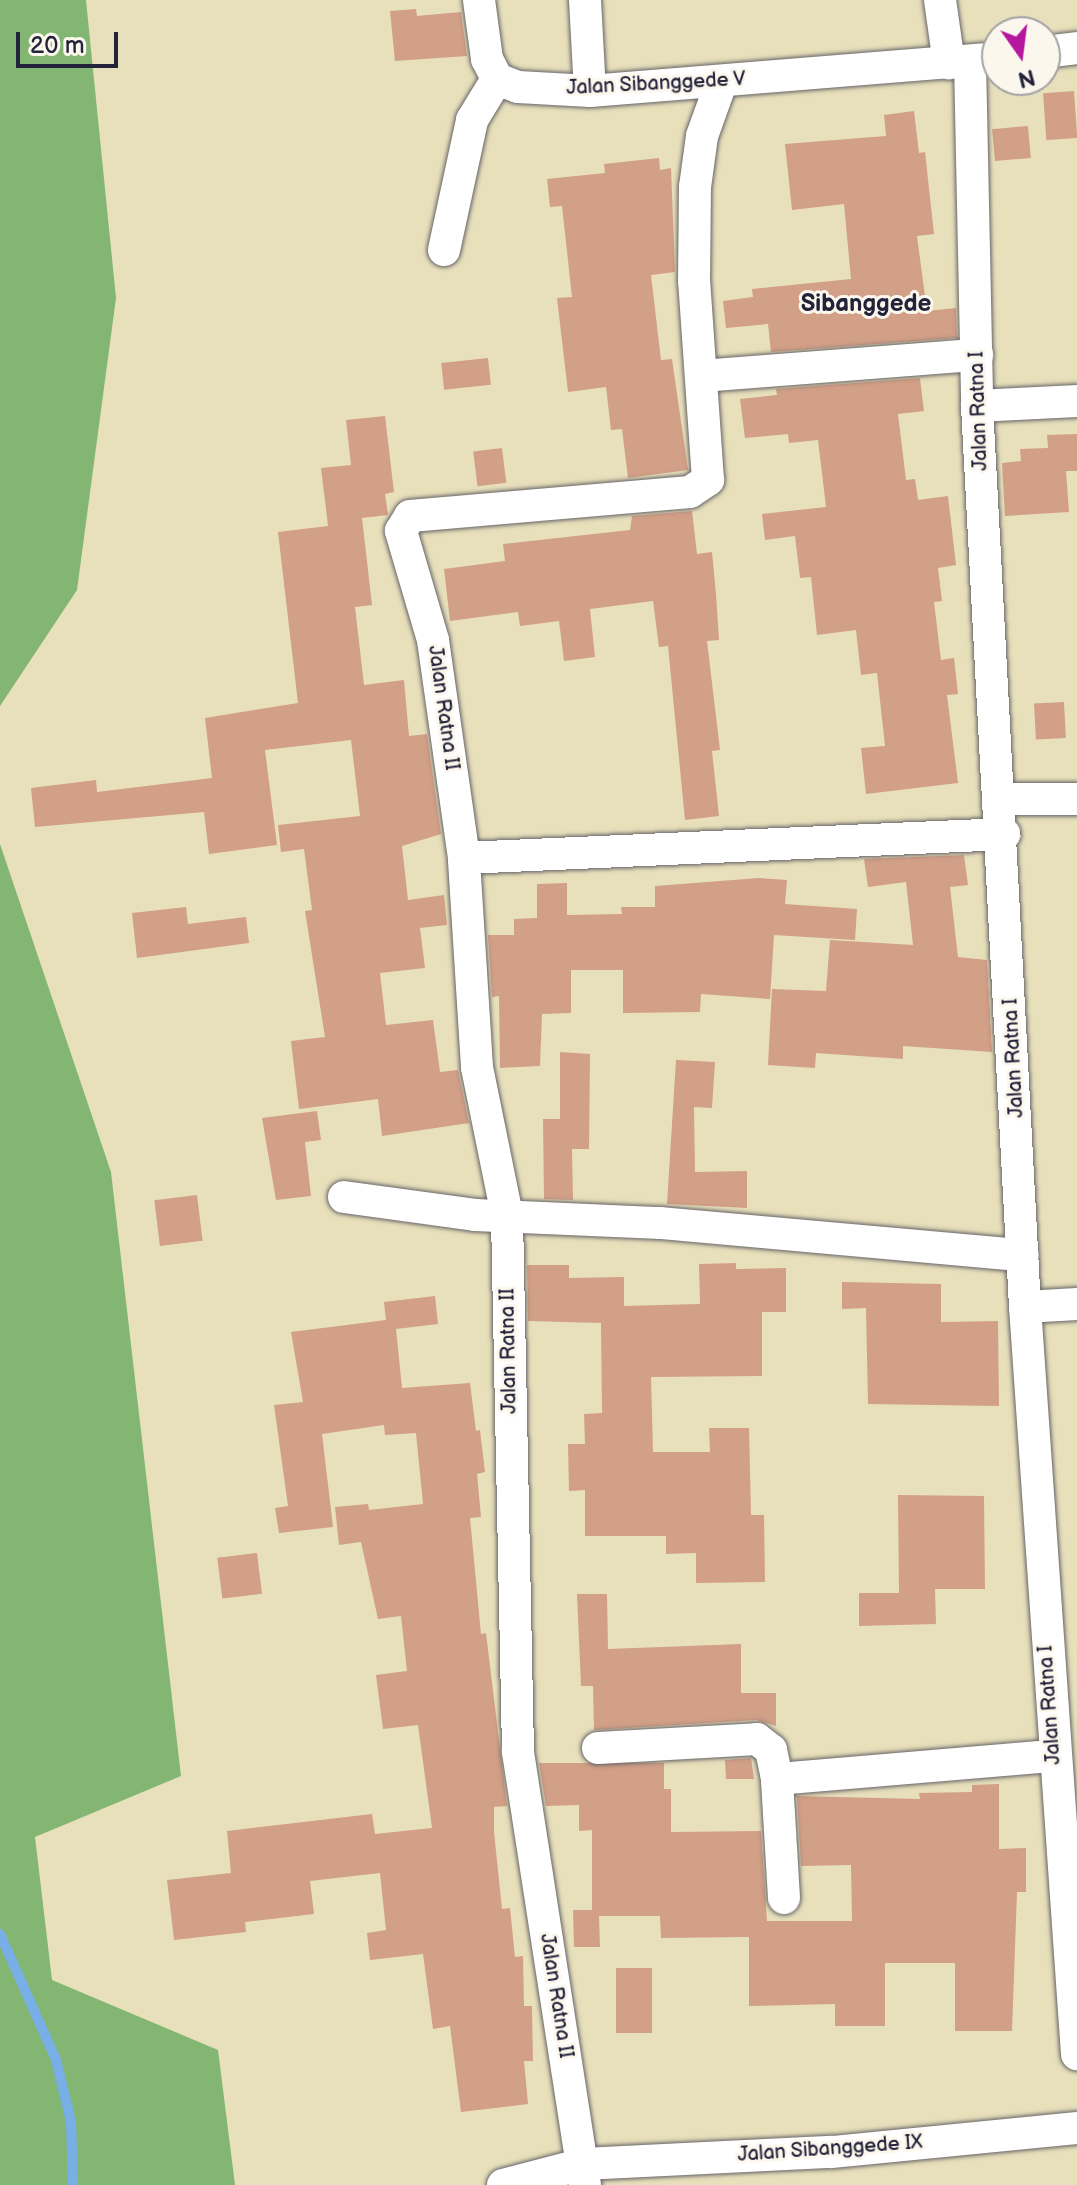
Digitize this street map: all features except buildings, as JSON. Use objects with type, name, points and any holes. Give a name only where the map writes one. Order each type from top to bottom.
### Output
[{"type":"street","points":[[444,250],[472,120],[497,79],[487,59],[479,0]]},
{"type":"street","points":[[585,0],[590,91]]},
{"type":"street","name":"Jalan Ratna I","points":[[940,0],[972,61],[977,406],[1004,834],[1025,1307],[1053,1756],[1074,1981],[1077,2054]]},
{"type":"street","name":"Jalan Sibanggede V","points":[[497,79],[518,87],[590,91],[972,61]]},
{"type":"street","points":[[721,83],[702,136],[695,187],[701,376],[977,355]]},
{"type":"street","name":"Jalan Ratna II","points":[[584,2174],[518,1751],[507,1215],[477,1067],[464,858],[433,640],[402,522],[410,516],[698,489],[710,472],[701,376]]},
{"type":"street","points":[[977,406],[1077,401]]},
{"type":"street","points":[[1001,799],[1077,799]]},
{"type":"street","points":[[464,858],[1004,834]]},
{"type":"street","points":[[344,1197],[507,1215],[1023,1255]]},
{"type":"street","points":[[1025,1307],[1077,1304]]},
{"type":"street","points":[[598,1748],[757,1739],[771,1750],[777,1779],[784,1898]]},
{"type":"street","points":[[777,1779],[1053,1756]]},
{"type":"street","name":"Jalan Sibanggede IX","points":[[503,2185],[584,2174],[1077,2128]]},
{"type":"green space","points":[[0,0],[86,0],[116,298],[77,590],[0,706]]},
{"type":"green space","points":[[0,844],[111,1172],[181,1776],[35,1837],[52,1980],[218,2050],[235,2185],[0,2185]]},
{"type":"waterway","points":[[0,1934],[56,2060],[71,2122],[73,2185]]},
{"type":"district","name":"Sibanggede","points":[[866,304]]}]
